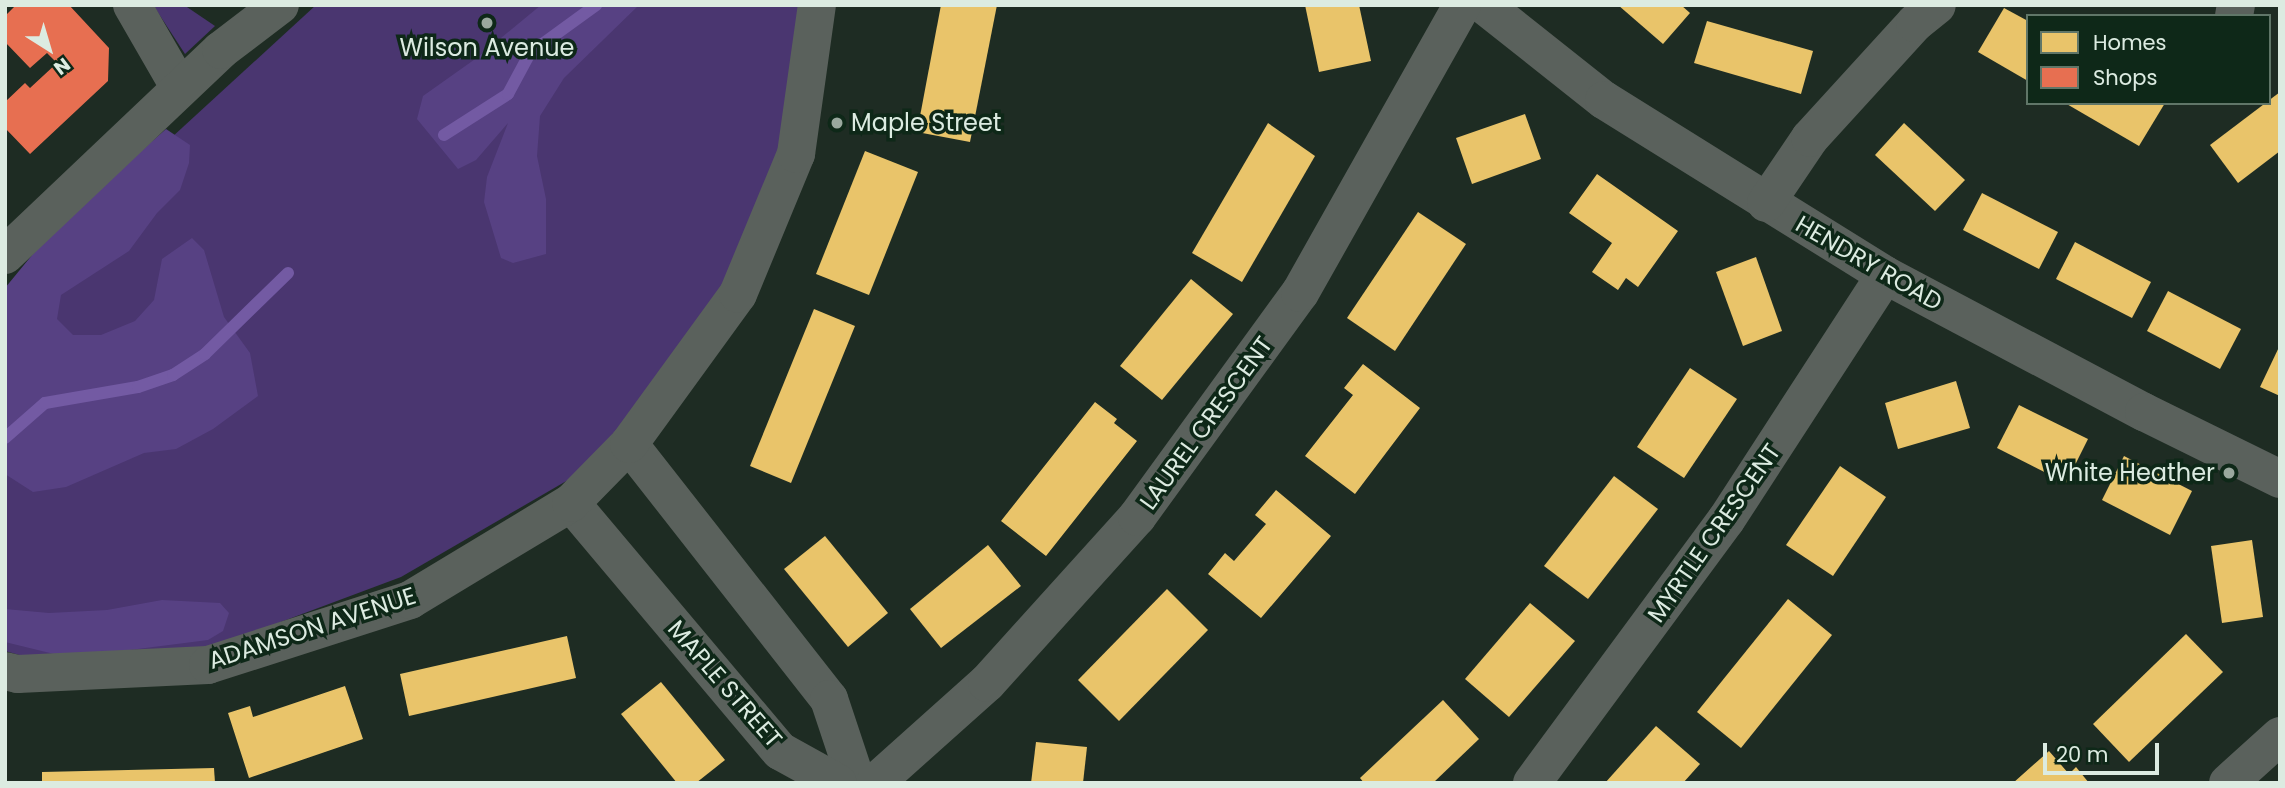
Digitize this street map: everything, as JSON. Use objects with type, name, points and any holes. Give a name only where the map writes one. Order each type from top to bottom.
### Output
[{"type":"street","points":[[132,5],[180,88]]},
{"type":"street","name":"ADAMSON AVENUE","points":[[5,671],[18,674],[208,665],[410,600],[571,503],[629,444],[738,295],[796,154],[817,5]]},
{"type":"street","name":"LAUREL CRESCENT","points":[[875,783],[987,683],[1137,517],[1300,293],[1462,5]]},
{"type":"street","name":"HENDRY ROAD","points":[[1484,5],[1604,100],[1885,275],[2144,412],[2280,479]]},
{"type":"street","points":[[1766,203],[1810,138],[1915,23],[1937,5]]},
{"type":"street","points":[[5,255],[262,9]]},
{"type":"street","name":"MYRTLE CRESCENT","points":[[1532,783],[1726,520],[1885,275]]},
{"type":"street","points":[[629,444],[829,699],[857,783]]},
{"type":"street","name":"MAPLE STREET","points":[[571,503],[780,751],[838,783]]},
{"type":"street","points":[[2228,783],[2280,736]]},
{"type":"shaded area","points":[[153,5],[184,5],[215,26],[185,54]]},
{"type":"shaded area","points":[[316,5],[803,5],[774,176],[710,313],[587,469],[401,577],[206,650],[41,661],[5,651],[5,307],[25,272]]},
{"type":"shaded area","points":[[541,5],[639,5],[564,78],[540,116],[537,156],[546,199],[546,254],[513,263],[501,258],[484,202],[487,177],[508,123],[476,160],[458,169],[417,119],[423,96],[478,57]]},
{"type":"shaded area","points":[[166,129],[190,145],[189,163],[180,190],[157,213],[129,251],[61,295],[57,319],[73,335],[101,335],[135,321],[154,300],[162,259],[192,238],[204,250],[224,317],[250,353],[258,396],[213,429],[176,449],[144,453],[66,487],[33,492],[5,474],[5,288],[56,226]]},
{"type":"shaded area","points":[[162,600],[220,603],[229,613],[223,631],[208,640],[122,651],[54,654],[5,642],[5,609],[49,613],[107,610]]},
{"type":"building: Homes","points":[[941,5],[997,5],[970,142],[917,132]]},
{"type":"building: Homes","points":[[1305,5],[1359,5],[1371,61],[1319,72]]},
{"type":"building: Homes","points":[[1618,5],[1681,5],[1690,13],[1663,44]]},
{"type":"building: Homes","points":[[2004,8],[2026,20],[2026,80],[1978,52]]},
{"type":"building: Homes","points":[[1707,21],[1813,51],[1801,94],[1694,63]]},
{"type":"building: Homes","points":[[2280,92],[2280,151],[2238,183],[2210,145],[2263,105],[2271,105],[2271,99]]},
{"type":"building: Homes","points":[[2068,105],[2164,105],[2139,146]]},
{"type":"building: Homes","points":[[1525,114],[1541,159],[1472,184],[1456,138]]},
{"type":"building: Homes","points":[[1268,123],[1315,156],[1242,282],[1192,253]]},
{"type":"building: Homes","points":[[1904,123],[1965,180],[1935,211],[1875,155]]},
{"type":"building: Homes","points":[[865,151],[918,172],[869,295],[816,274]]},
{"type":"building: Homes","points":[[1597,174],[1678,231],[1638,287],[1626,278],[1618,290],[1592,272],[1612,243],[1569,213]]},
{"type":"building: Homes","points":[[1982,193],[2058,232],[2039,269],[1963,230]]},
{"type":"building: Homes","points":[[1418,212],[1466,244],[1395,351],[1347,318]]},
{"type":"building: Homes","points":[[2075,242],[2151,282],[2132,318],[2056,279]]},
{"type":"building: Homes","points":[[1756,257],[1782,331],[1743,346],[1716,272]]},
{"type":"building: Homes","points":[[1191,279],[1233,314],[1162,400],[1120,366]]},
{"type":"building: Homes","points":[[2168,291],[2241,329],[2220,369],[2147,331]]},
{"type":"building: Homes","points":[[814,309],[855,326],[791,483],[750,466]]},
{"type":"building: Homes","points":[[2280,345],[2280,396],[2260,387]]},
{"type":"building: Homes","points":[[1363,364],[1420,408],[1355,494],[1305,456],[1353,395],[1344,388]]},
{"type":"building: Homes","points":[[1690,368],[1737,399],[1684,478],[1637,447]]},
{"type":"building: Homes","points":[[1956,381],[1970,428],[1898,449],[1885,403]]},
{"type":"building: Homes","points":[[1095,402],[1117,419],[1114,423],[1137,441],[1046,556],[1001,521]]},
{"type":"building: Homes","points":[[2019,405],[2088,439],[2066,483],[1997,448]]},
{"type":"building: Homes","points":[[2124,456],[2192,491],[2170,535],[2102,500]]},
{"type":"building: Homes","points":[[1840,466],[1886,497],[1833,576],[1786,545]]},
{"type":"building: Homes","points":[[1614,476],[1658,509],[1588,599],[1544,566]]},
{"type":"building: Homes","points":[[1276,490],[1331,536],[1261,618],[1208,574],[1225,553],[1234,561],[1266,524],[1255,515]]},
{"type":"building: Homes","points":[[825,536],[888,613],[848,647],[784,569]]},
{"type":"building: Homes","points":[[2252,540],[2263,617],[2222,623],[2211,546]]},
{"type":"building: Homes","points":[[988,545],[1021,586],[941,648],[910,609]]},
{"type":"building: Homes","points":[[1167,589],[1208,630],[1119,721],[1078,680]]},
{"type":"building: Homes","points":[[1788,599],[1832,635],[1741,748],[1697,712]]},
{"type":"building: Homes","points":[[1530,603],[1575,641],[1509,717],[1465,679]]},
{"type":"building: Homes","points":[[2186,634],[2223,672],[2129,762],[2093,724]]},
{"type":"building: Homes","points":[[567,636],[576,678],[409,716],[400,674]]},
{"type":"building: Homes","points":[[661,682],[725,760],[696,783],[677,783],[621,714]]},
{"type":"building: Homes","points":[[345,686],[363,739],[249,778],[228,713],[250,706],[253,717]]},
{"type":"building: Homes","points":[[1443,700],[1479,739],[1433,783],[1364,783],[1360,778]]},
{"type":"building: Homes","points":[[1656,726],[1700,764],[1683,783],[1605,783]]},
{"type":"building: Homes","points":[[1036,742],[1087,747],[1083,783],[1031,783]]},
{"type":"building: Homes","points":[[2049,751],[2069,774],[2076,767],[2089,783],[2013,783]]},
{"type":"building: Homes","points":[[214,768],[215,783],[42,783],[42,772]]},
{"type":"building: Shops","points":[[16,5],[69,5],[109,48],[108,81],[30,154],[5,128],[5,102],[25,83],[30,88],[57,63],[47,53],[30,68],[5,42],[5,16]]},
{"type":"waterway","points":[[444,135],[508,94],[530,53],[596,5]]},
{"type":"waterway","points":[[5,438],[45,403],[138,387],[173,375],[205,354],[288,273]]},
{"type":"place","name":"Wilson Avenue","points":[[487,23]]},
{"type":"place","name":"Maple Street","points":[[837,123]]},
{"type":"place","name":"White Heather","points":[[2229,473]]}]
